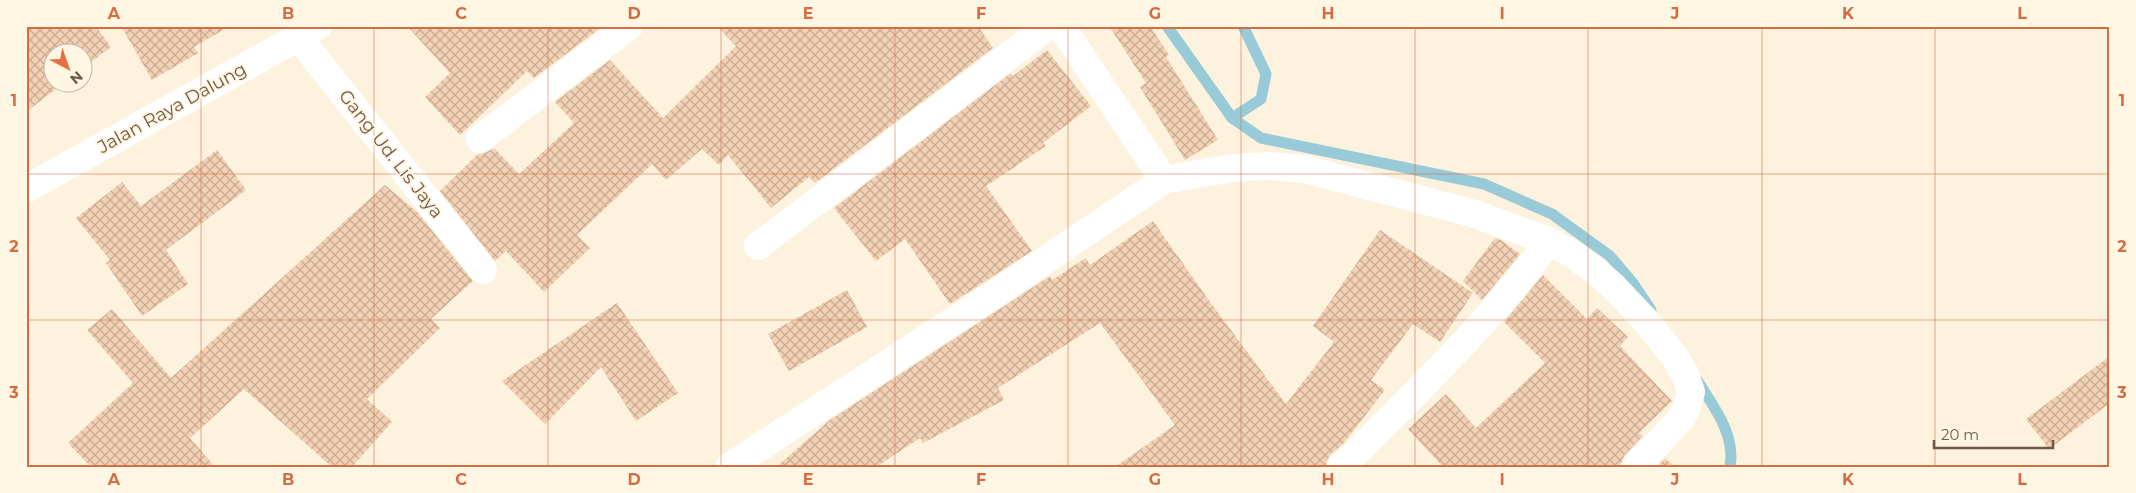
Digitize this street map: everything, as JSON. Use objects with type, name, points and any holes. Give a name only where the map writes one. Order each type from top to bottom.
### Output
[{"type":"street","points":[[480,139],[629,26]]},
{"type":"street","points":[[758,246],[1048,26]]},
{"type":"street","points":[[1061,26],[1164,180]]},
{"type":"street","name":"Jalan Raya Dalung","points":[[26,189],[309,32]]},
{"type":"street","name":"Gang Ud. Lis Jaya","points":[[309,32],[483,270]]},
{"type":"street","points":[[729,467],[1004,288],[1164,180],[1232,168],[1269,166],[1304,169],[1472,213],[1549,241],[1574,255],[1613,286],[1669,349],[1685,374],[1691,392],[1686,410],[1680,420],[1635,467]]},
{"type":"street","points":[[1340,467],[1485,322],[1521,279],[1549,241]]},
{"type":"building","points":[[26,26],[96,26],[111,47],[92,61],[92,42],[42,42],[42,92],[52,92],[26,112]]},
{"type":"building","points":[[121,26],[230,26],[194,47],[198,53],[152,80]]},
{"type":"building","points":[[407,26],[603,26],[534,78],[527,71],[460,135],[425,97],[450,73]]},
{"type":"building","points":[[717,26],[978,26],[993,48],[815,183],[809,177],[771,208],[728,155],[719,165],[702,149],[666,180],[652,164],[577,235],[590,248],[544,292],[506,251],[495,261],[440,191],[478,154],[494,148],[519,174],[574,123],[555,102],[610,60],[663,118],[736,46]]},
{"type":"building","points":[[1109,26],[1150,26],[1169,55],[1166,57],[1218,140],[1185,160],[1140,87],[1146,83]]},
{"type":"building","points":[[1047,50],[1091,106],[1043,143],[1046,146],[986,186],[1032,251],[950,304],[905,239],[876,261],[834,208],[1011,73],[1013,76]]},
{"type":"building","points":[[217,150],[246,190],[166,250],[188,284],[142,316],[106,263],[110,260],[76,218],[122,182],[141,206]]},
{"type":"building","points":[[385,185],[417,212],[473,281],[431,319],[440,328],[367,399],[392,422],[352,467],[332,467],[244,389],[190,438],[215,467],[91,467],[68,443],[133,383],[87,330],[112,309],[171,378]]},
{"type":"building","points":[[1153,221],[1210,302],[1286,404],[1334,342],[1313,326],[1380,230],[1473,293],[1440,342],[1413,324],[1371,380],[1385,390],[1343,444],[1330,455],[1325,467],[1115,467],[1175,425],[1100,323],[998,388],[1004,400],[923,443],[920,438],[876,467],[776,467],[830,420],[1050,276],[1052,280],[1086,258],[1090,265]]},
{"type":"building","points":[[1495,238],[1501,240],[1520,254],[1482,300],[1463,281]]},
{"type":"building","points":[[1543,275],[1587,319],[1597,308],[1628,337],[1620,346],[1672,401],[1639,433],[1643,436],[1624,456],[1620,467],[1443,467],[1408,429],[1446,394],[1476,428],[1545,363],[1504,322]]},
{"type":"building","points":[[847,290],[867,327],[789,371],[768,334]]},
{"type":"building","points":[[617,303],[678,393],[636,421],[601,367],[545,424],[502,381]]},
{"type":"building","points":[[2110,356],[2110,403],[2049,449],[2026,419]]},
{"type":"building","points":[[1665,458],[1675,467],[1657,467]]},
{"type":"waterway","points":[[1167,26],[1232,118],[1261,138],[1484,184],[1552,214],[1610,256],[1633,283],[1651,310]]},
{"type":"waterway","points":[[1232,118],[1261,99],[1266,74],[1243,26]]},
{"type":"waterway","points":[[1697,380],[1722,421],[1730,443],[1730,467]]}]
